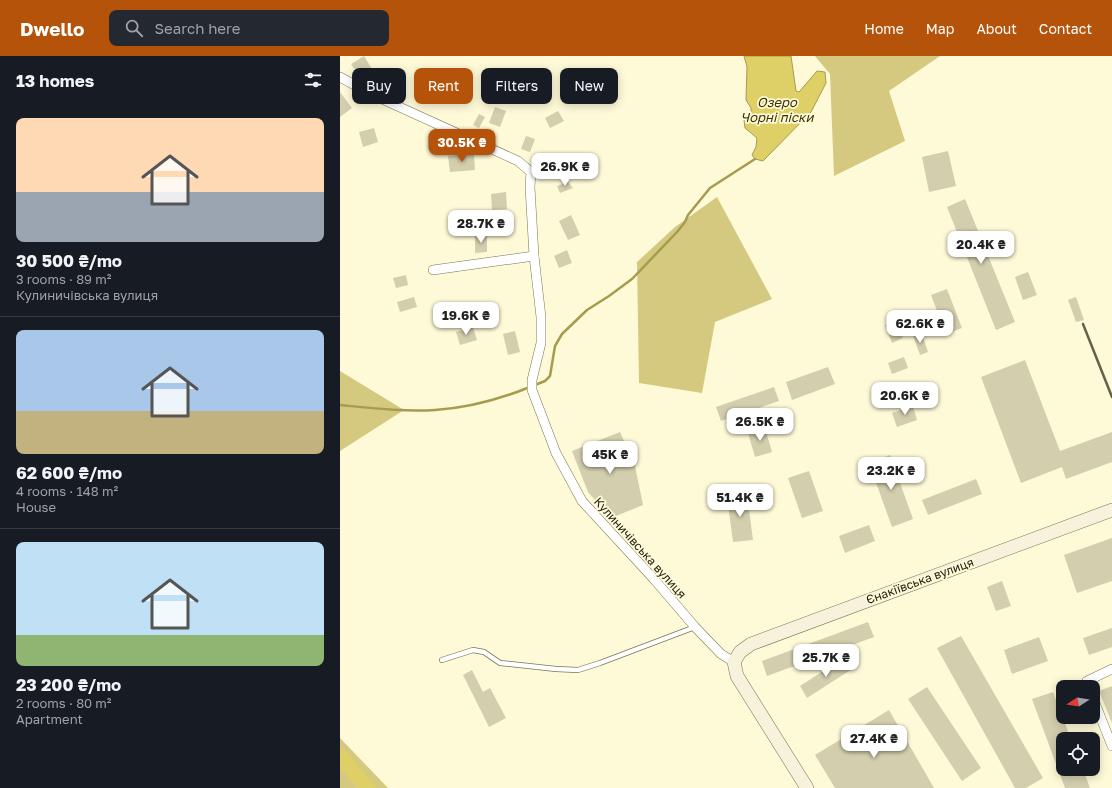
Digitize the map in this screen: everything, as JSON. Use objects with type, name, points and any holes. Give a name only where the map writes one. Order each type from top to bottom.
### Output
[{"type":"street","name":"Кулиничівська вулиця","points":[[340,78],[371,94],[518,161],[531,172],[530,187],[534,256],[541,317],[541,343],[532,385],[556,453],[582,501],[721,654],[734,662]]},
{"type":"street","points":[[433,270],[534,256]]},
{"type":"street","name":"Єнакіївська вулиця","points":[[734,662],[740,652],[751,644],[1112,510]]},
{"type":"street","points":[[734,662],[738,676],[807,788]]},
{"type":"street","points":[[1095,680],[1112,670]]},
{"type":"street","points":[[1100,716],[1112,746]]},
{"type":"lane","points":[[442,660],[473,650],[484,652],[500,663],[578,670],[696,627]]},
{"type":"shaded area","points":[[815,56],[940,56],[889,91],[905,141],[834,176],[830,74]]},
{"type":"shaded area","points":[[717,197],[772,299],[715,322],[702,393],[639,383],[637,262],[675,227]]},
{"type":"shaded area","points":[[340,371],[404,410],[340,451]]},
{"type":"shaded area","points":[[340,738],[388,788],[340,788]]},
{"type":"water","name":"Озеро Чорні піски","points":[[744,56],[791,56],[796,91],[799,92],[817,71],[825,72],[826,83],[811,112],[763,161],[755,159],[752,155],[756,147],[757,138],[745,128],[744,120],[751,115],[751,108],[746,100],[747,67]]},
{"type":"building","points":[[364,56],[371,68],[354,68],[351,64]]},
{"type":"building","points":[[340,92],[352,108],[340,117]]},
{"type":"building","points":[[495,107],[506,111],[500,127],[489,123]]},
{"type":"building","points":[[558,111],[564,121],[550,128],[545,118]]},
{"type":"building","points":[[479,114],[485,117],[479,128],[473,125]]},
{"type":"building","points":[[374,128],[378,142],[363,147],[359,132]]},
{"type":"building","points":[[526,136],[535,139],[530,152],[521,149]]},
{"type":"building","points":[[948,151],[956,186],[929,192],[922,157]]},
{"type":"building","points":[[474,154],[475,170],[450,172],[448,156]]},
{"type":"building","points":[[568,182],[573,188],[560,193],[557,186]]},
{"type":"building","points":[[506,192],[507,209],[492,210],[491,194]]},
{"type":"building","points":[[965,199],[1015,322],[996,330],[947,207]]},
{"type":"building","points":[[571,215],[580,235],[568,240],[559,221]]},
{"type":"building","points":[[487,234],[487,252],[475,253],[475,235]]},
{"type":"building","points":[[567,250],[572,263],[559,268],[554,256]]},
{"type":"building","points":[[1028,272],[1037,295],[1023,300],[1015,277]]},
{"type":"building","points":[[406,275],[408,285],[396,288],[393,278]]},
{"type":"building","points":[[947,289],[962,328],[946,334],[931,295]]},
{"type":"building","points":[[414,297],[417,307],[400,312],[397,302]]},
{"type":"building","points":[[1076,297],[1084,320],[1076,322],[1068,300]]},
{"type":"building","points":[[896,321],[903,338],[892,343],[885,325]]},
{"type":"building","points":[[473,327],[477,340],[460,345],[456,332]]},
{"type":"building","points":[[515,331],[520,352],[508,355],[503,334]]},
{"type":"building","points":[[921,332],[928,352],[920,355],[913,335]]},
{"type":"building","points":[[904,357],[908,368],[892,374],[888,363]]},
{"type":"building","points":[[1025,360],[1060,451],[1112,432],[1112,462],[1066,479],[1062,467],[1021,483],[981,377]]},
{"type":"building","points":[[828,367],[835,384],[792,400],[786,382]]},
{"type":"building","points":[[774,387],[779,401],[721,421],[716,407]]},
{"type":"building","points":[[913,406],[917,420],[897,427],[892,413]]},
{"type":"building","points":[[765,428],[772,452],[755,457],[748,433]]},
{"type":"building","points":[[620,432],[635,466],[643,505],[611,518],[588,492],[572,451]]},
{"type":"building","points":[[890,455],[913,519],[892,527],[869,463]]},
{"type":"building","points":[[809,471],[823,511],[802,518],[788,478]]},
{"type":"building","points":[[976,479],[982,494],[928,515],[922,500]]},
{"type":"building","points":[[747,495],[753,540],[733,542],[727,497]]},
{"type":"building","points":[[869,525],[875,541],[845,553],[839,536]]},
{"type":"building","points":[[1112,538],[1112,581],[1077,593],[1064,555]]},
{"type":"building","points":[[1002,581],[1011,606],[996,611],[987,587]]},
{"type":"building","points":[[868,622],[874,637],[767,676],[762,661]]},
{"type":"building","points":[[1112,628],[1112,647],[1089,655],[1083,638]]},
{"type":"building","points":[[961,636],[1043,778],[1026,788],[1015,788],[937,648]]},
{"type":"building","points":[[1039,637],[1048,661],[1012,674],[1004,650]]},
{"type":"building","points":[[845,657],[852,669],[807,698],[800,686]]},
{"type":"building","points":[[472,670],[483,692],[490,688],[506,718],[489,727],[463,675]]},
{"type":"building","points":[[1112,686],[1112,723],[1100,693],[1100,691]]},
{"type":"building","points":[[927,687],[981,768],[962,781],[908,699]]},
{"type":"building","points":[[1053,692],[1056,700],[1056,724],[1065,724],[1068,732],[1056,732],[1056,764],[1032,699]]},
{"type":"building","points":[[889,710],[934,788],[835,788],[815,755]]},
{"type":"building","points":[[1061,776],[1086,776],[1090,788],[1065,788]]},
{"type":"waterway","points":[[535,385],[545,381],[550,376],[555,346],[562,334],[587,310],[632,279],[677,232],[685,222],[688,215],[710,188],[755,159]]},
{"type":"waterway","points":[[340,405],[399,410],[447,409],[484,402],[530,387]]},
{"type":"waterway","points":[[340,756],[368,788]]},
{"type":"railway","points":[[1083,324],[1112,397]]}]
